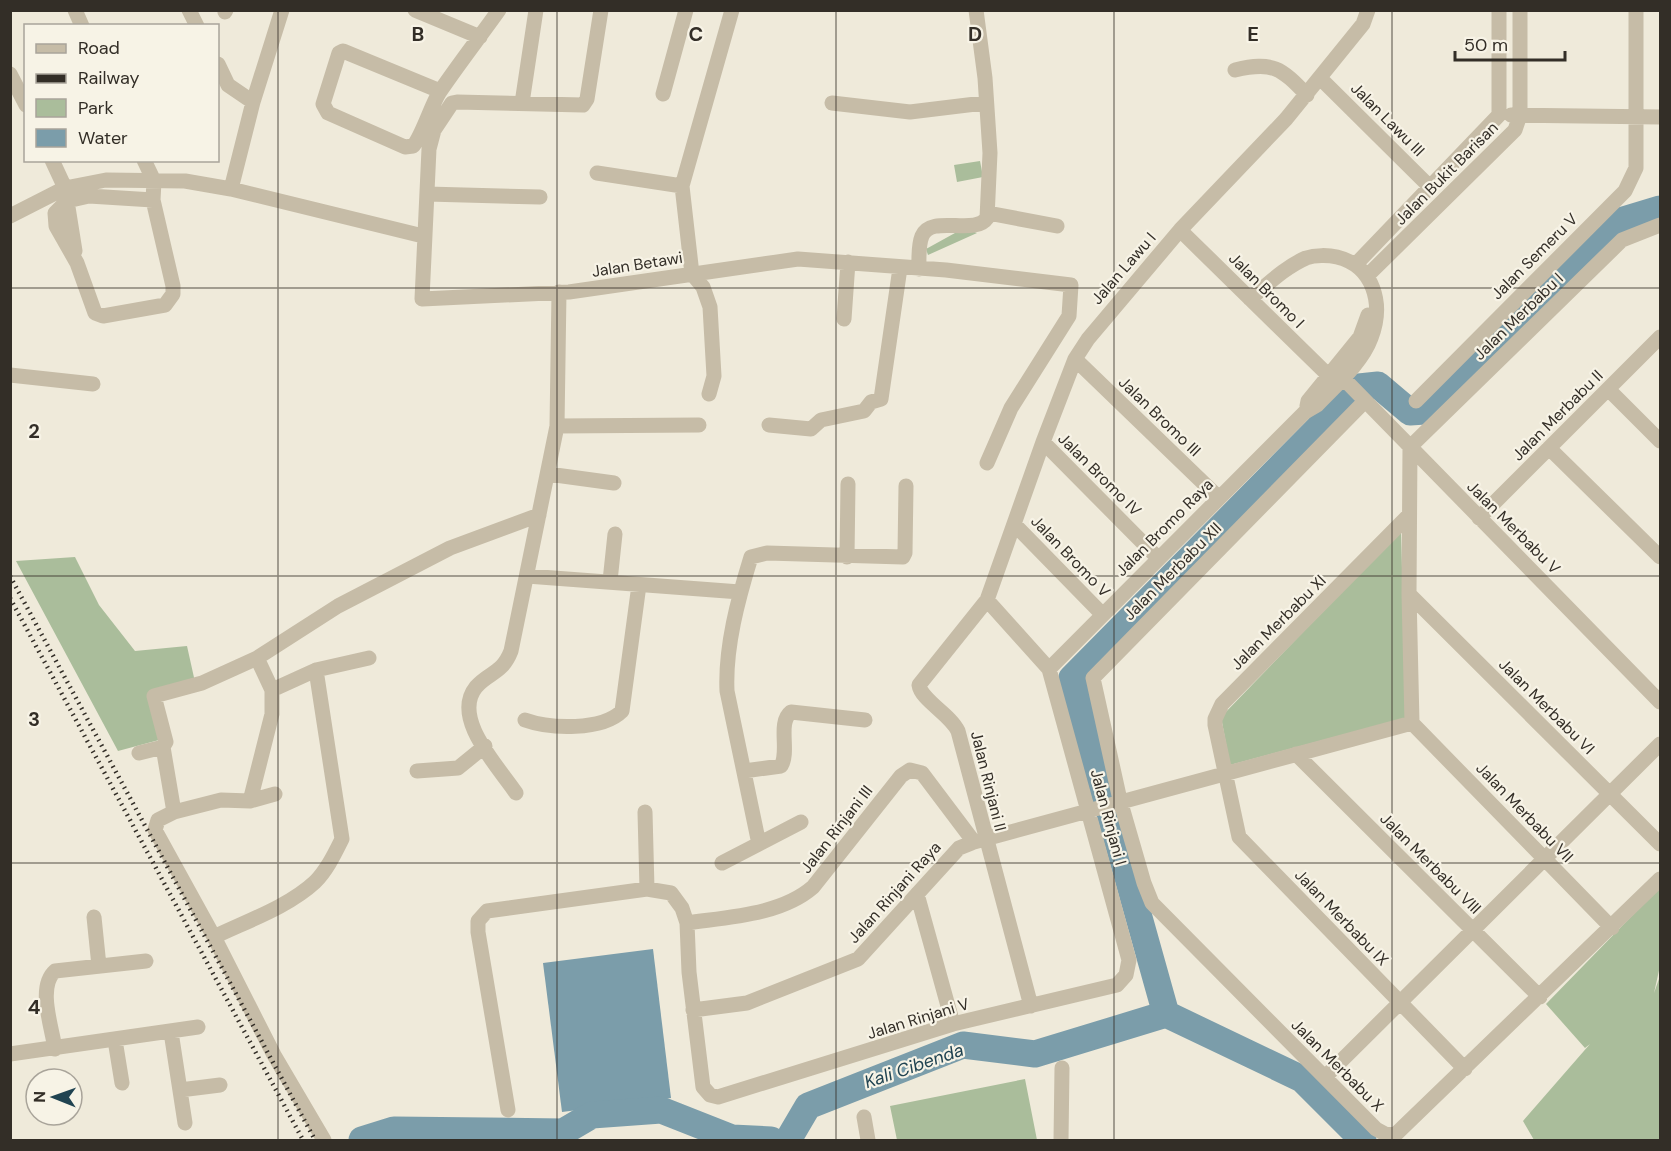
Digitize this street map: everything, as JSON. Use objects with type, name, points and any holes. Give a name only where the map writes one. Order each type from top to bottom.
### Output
[{"type":"street","points":[[75,10],[81,24]]},
{"type":"street","points":[[189,10],[196,24]]},
{"type":"street","points":[[231,189],[253,102],[282,10]]},
{"type":"street","points":[[415,10],[480,38]]},
{"type":"street","points":[[440,91],[343,51],[339,53],[323,104],[328,114],[409,147],[418,141],[421,128],[440,91],[499,10]]},
{"type":"street","points":[[522,103],[536,10]]},
{"type":"street","name":"Jalan Betawi","points":[[601,10],[587,99],[579,106],[457,102],[448,106],[434,130],[429,148],[423,236],[422,299],[559,292],[618,286],[798,259],[1071,285],[1069,316],[1011,408],[987,463]]},
{"type":"street","points":[[663,94],[686,10]]},
{"type":"street","points":[[709,394],[714,376],[710,307],[703,287],[692,274],[682,186],[732,10]]},
{"type":"street","points":[[919,269],[921,241],[925,231],[932,228],[984,222],[988,213],[990,153],[984,103],[985,78],[976,10]]},
{"type":"street","name":"Jalan Lawu I","points":[[987,600],[1042,442],[1075,359],[1104,318],[1180,230],[1307,95],[1363,24],[1368,10]]},
{"type":"street","name":"Jalan Bukit Barisan","points":[[1357,263],[1499,115],[1499,10]]},
{"type":"street","name":"Jalan Bukit Barisan","points":[[1370,283],[1515,130],[1521,115],[1520,10]]},
{"type":"street","name":"Jalan Semeru V","points":[[1416,401],[1625,191],[1636,168],[1636,10]]},
{"type":"street","points":[[219,66],[228,85],[253,102]]},
{"type":"street","points":[[1235,70],[1254,66],[1272,67],[1289,76],[1307,95]]},
{"type":"street","points":[[10,75],[24,101]]},
{"type":"street","name":"Jalan Lawu III","points":[[1320,78],[1430,187]]},
{"type":"street","points":[[832,103],[910,112],[984,103]]},
{"type":"street","points":[[1499,115],[1660,117]]},
{"type":"street","points":[[53,162],[66,194],[77,263],[95,313],[103,316],[165,305],[170,300],[173,286],[153,200],[154,181],[145,162]]},
{"type":"street","points":[[597,173],[682,186]]},
{"type":"street","points":[[10,216],[106,180],[185,181],[231,189],[423,236]]},
{"type":"street","points":[[66,194],[153,200]]},
{"type":"street","points":[[427,194],[540,197]]},
{"type":"street","points":[[988,213],[1057,226]]},
{"type":"street","name":"Jalan Merbabu I","points":[[1410,447],[1622,240],[1635,232],[1660,225]]},
{"type":"street","name":"Jalan Bromo I","points":[[1180,230],[1250,299],[1340,379]]},
{"type":"street","points":[[1250,299],[1275,278],[1306,258],[1335,256],[1357,263],[1370,283]]},
{"type":"street","points":[[844,320],[848,262]]},
{"type":"street","points":[[769,425],[811,429],[821,420],[864,411],[871,402],[881,399],[900,268]]},
{"type":"street","name":"Jalan Bromo Raya","points":[[1049,669],[1305,412],[1308,401],[1340,379],[1360,337],[1370,283]]},
{"type":"street","points":[[516,793],[469,722],[468,701],[477,687],[506,663],[527,576],[557,426],[559,292]]},
{"type":"street","name":"Jalan Merbabu II","points":[[1479,518],[1660,337]]},
{"type":"street","name":"Jalan Bromo III","points":[[1075,359],[1219,498]]},
{"type":"street","points":[[10,375],[93,384]]},
{"type":"street","name":"Jalan Merbabu V","points":[[1340,379],[1362,398],[1660,702]]},
{"type":"street","points":[[1608,389],[1660,441]]},
{"type":"street","name":"Jalan Merbabu XII","points":[[1117,801],[1093,686],[1095,675],[1362,398]]},
{"type":"street","points":[[557,426],[699,425]]},
{"type":"street","name":"Jalan Bromo IV","points":[[1042,442],[1158,558]]},
{"type":"street","points":[[1410,447],[1408,594],[1412,723]]},
{"type":"street","points":[[1549,448],[1660,557]]},
{"type":"street","points":[[548,474],[614,483]]},
{"type":"street","points":[[847,557],[848,484]]},
{"type":"street","points":[[759,844],[727,691],[726,673],[740,592],[751,558],[760,553],[903,557],[905,553],[906,486]]},
{"type":"street","points":[[174,812],[163,747],[166,742],[154,696],[202,683],[257,658],[338,606],[450,548],[539,515]]},
{"type":"street","name":"Jalan Merbabu XI","points":[[1225,772],[1215,725],[1215,718],[1222,704],[1409,515]]},
{"type":"street","name":"Jalan Bromo V","points":[[1014,524],[1102,614]]},
{"type":"street","points":[[610,582],[615,534]]},
{"type":"street","points":[[527,576],[740,592]]},
{"type":"street","points":[[525,720],[543,727],[576,727],[616,718],[622,711],[639,585]]},
{"type":"street","name":"Jalan Merbabu VI","points":[[1408,594],[1660,844]]},
{"type":"street","points":[[987,600],[1049,669]]},
{"type":"street","name":"Jalan Rinjani II","points":[[987,600],[919,686],[923,695],[949,716],[958,731],[980,840],[1031,1006]]},
{"type":"street","points":[[250,801],[271,725],[272,690],[257,658]]},
{"type":"street","points":[[272,690],[316,670],[369,658]]},
{"type":"street","name":"Jalan Rinjani I","points":[[1049,669],[1093,808],[1129,960],[1126,975]]},
{"type":"street","points":[[214,937],[281,904],[315,882],[332,859],[342,839],[316,670]]},
{"type":"street","points":[[744,771],[781,766],[785,758],[786,720],[792,712],[865,720]]},
{"type":"street","name":"Jalan Rinjani Raya","points":[[693,1010],[747,1003],[850,963],[867,951],[959,848],[1117,801],[1412,723]]},
{"type":"street","name":"Jalan Merbabu VII","points":[[1412,723],[1612,928]]},
{"type":"street","points":[[1325,1077],[1545,858],[1612,795],[1660,744]]},
{"type":"street","points":[[417,771],[458,768],[485,746]]},
{"type":"street","points":[[139,753],[163,747]]},
{"type":"street","name":"Jalan Merbabu VIII","points":[[1296,754],[1540,997]]},
{"type":"street","name":"Jalan Rinjani III","points":[[687,923],[741,915],[776,907],[802,897],[813,887],[901,776],[910,770],[922,773],[980,840]]},
{"type":"street","name":"Jalan Merbabu IX","points":[[1225,772],[1238,833],[1242,840],[1465,1070]]},
{"type":"street","points":[[275,794],[250,801],[221,800],[174,812],[158,820],[154,830],[214,937],[274,1055],[324,1140]]},
{"type":"street","name":"Jalan Merbabu X","points":[[1117,801],[1152,903],[1376,1129],[1387,1135],[1397,1133],[1465,1070],[1660,879]]},
{"type":"street","points":[[645,812],[647,889]]},
{"type":"street","points":[[722,863],[801,822]]},
{"type":"street","points":[[508,1110],[478,932],[478,921],[482,913],[647,889],[671,893],[687,923],[693,1010]]},
{"type":"street","points":[[917,894],[954,1024]]},
{"type":"street","points":[[94,916],[99,966]]},
{"type":"street","points":[[55,1049],[46,990],[48,977],[55,971],[146,961]]},
{"type":"street","name":"Jalan Rinjani V","points":[[693,1010],[703,1088],[710,1095],[718,1097],[954,1024],[1117,985],[1126,975]]},
{"type":"street","points":[[10,1054],[198,1027]]},
{"type":"street","points":[[171,1032],[185,1123]]},
{"type":"street","points":[[115,1040],[122,1083]]},
{"type":"street","points":[[1061,1140],[1062,1068]]},
{"type":"street","points":[[180,1090],[220,1085]]},
{"type":"street","points":[[864,1117],[868,1140]]},
{"type":"green space","points":[[980,161],[983,177],[957,182],[954,165]]},
{"type":"green space","points":[[964,228],[977,233],[928,255],[926,249]]},
{"type":"green space","points":[[1401,531],[1406,718],[1230,765],[1221,717]]},
{"type":"green space","points":[[75,557],[99,605],[135,651],[187,646],[195,682],[150,694],[159,740],[118,751],[16,561]]},
{"type":"green space","points":[[1660,887],[1660,966],[1654,993],[1660,976],[1660,1140],[1534,1140],[1523,1121],[1590,1044],[1585,1048],[1546,1004]]},
{"type":"green space","points":[[1025,1079],[1037,1140],[897,1140],[890,1106]]},
{"type":"water","points":[[653,949],[671,1098],[562,1112],[543,963]]},
{"type":"waterway","points":[[1363,1140],[1302,1079],[1166,1014],[1072,678],[1359,387],[1378,385],[1410,412],[1425,411],[1617,222],[1660,209]]},
{"type":"waterway","name":"Kali Cibenda","points":[[788,1140],[808,1106],[963,1045],[1035,1054],[1166,1014]]},
{"type":"waterway","name":"Kali Cibenda","points":[[362,1140],[394,1130],[563,1132],[592,1115],[661,1110],[732,1138],[771,1140]]},
{"type":"railway","points":[[10,576],[315,1140]]},
{"type":"railway","points":[[10,598],[303,1140]]}]
